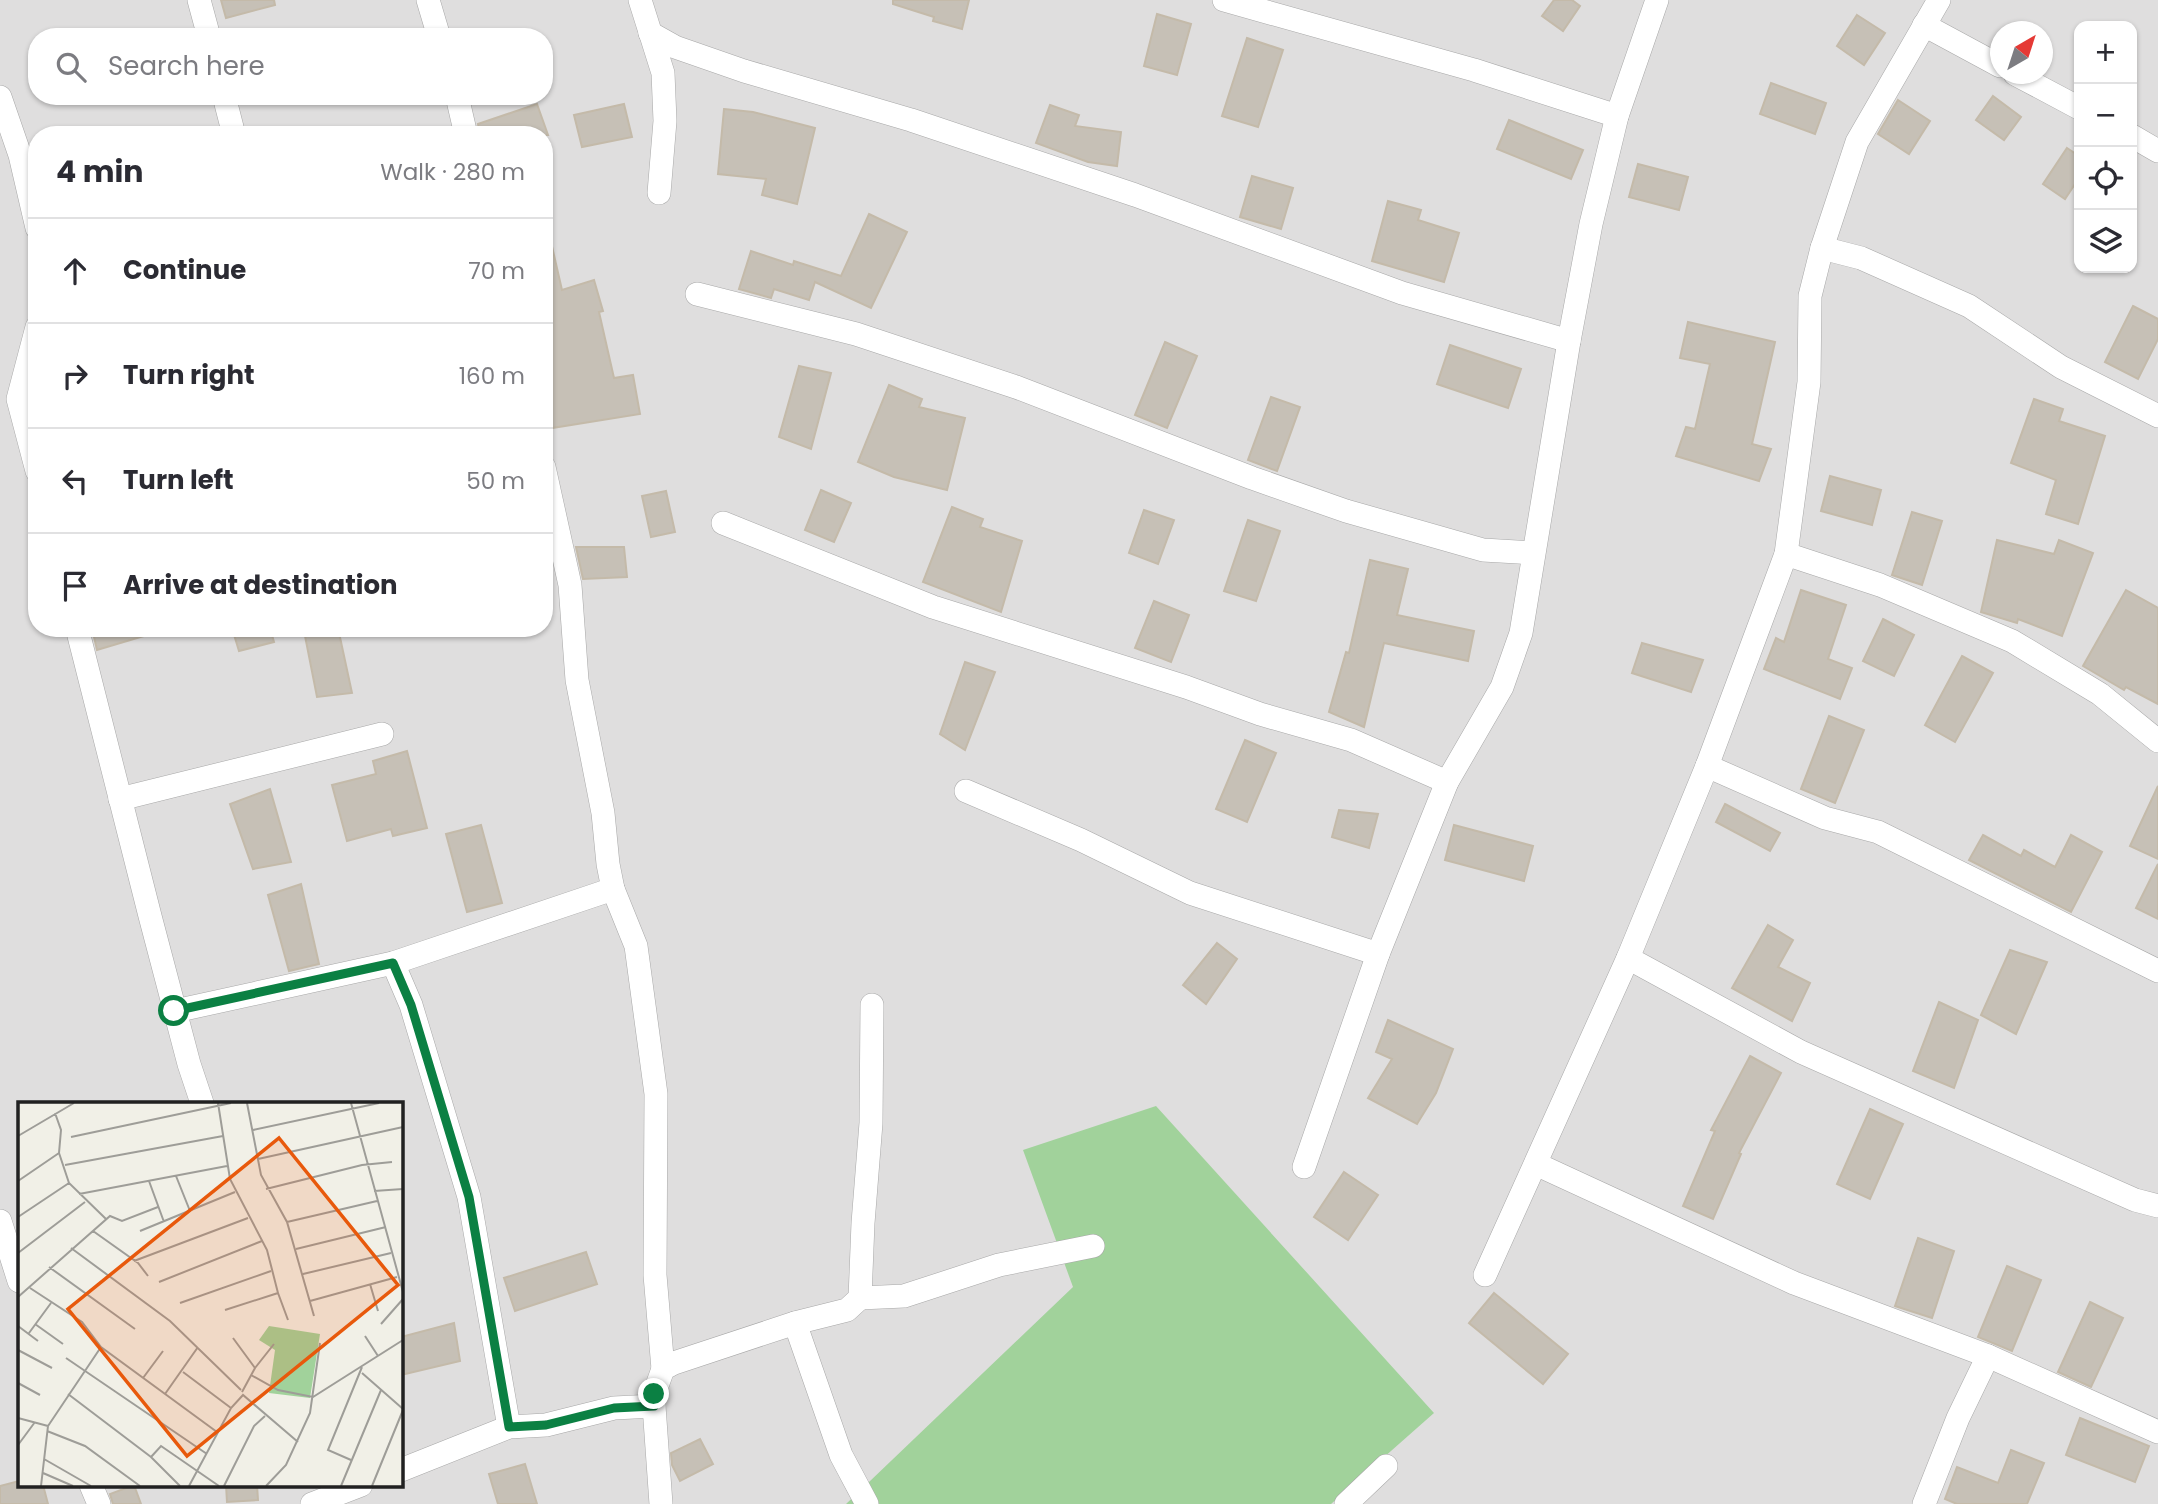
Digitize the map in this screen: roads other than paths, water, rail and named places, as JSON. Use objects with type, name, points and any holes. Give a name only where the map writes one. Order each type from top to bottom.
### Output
[{"type":"street","points":[[199,0],[207,28]]},
{"type":"street","points":[[428,0],[436,28]]},
{"type":"street","points":[[640,0],[663,73],[665,121],[659,193]]},
{"type":"street","points":[[1304,1167],[1378,954],[1447,782],[1502,687],[1521,633],[1591,224],[1617,116],[1657,0]]},
{"type":"street","points":[[1485,1275],[1628,958],[1707,766],[1786,554],[1810,382],[1810,296],[1822,248],[1857,142],[1939,0]]},
{"type":"street","points":[[1239,2],[1474,70],[1617,116]]},
{"type":"street","points":[[1924,25],[1990,61]]},
{"type":"street","points":[[650,33],[675,47],[744,71],[911,120],[1122,190],[1402,293],[1569,341]]},
{"type":"street","points":[[2034,84],[2074,105]]},
{"type":"street","points":[[0,97],[20,155],[28,189]]},
{"type":"street","points":[[226,105],[232,126]]},
{"type":"street","points":[[459,105],[464,126]]},
{"type":"street","points":[[2137,139],[2158,151]]},
{"type":"street","points":[[1822,248],[1861,258],[1969,306],[2061,367],[2158,416]]},
{"type":"street","points":[[697,294],[856,334],[1016,387],[1252,478],[1346,511],[1483,550],[1533,553]]},
{"type":"street","points":[[28,351],[9,401],[28,448]]},
{"type":"street","points":[[553,508],[570,585],[577,680],[603,813],[613,889],[636,946],[656,1094],[655,1275],[663,1369],[654,1394],[654,1406],[662,1504]]},
{"type":"street","points":[[723,523],[933,607],[1186,687],[1261,714],[1351,740],[1447,782]]},
{"type":"street","points":[[1786,554],[1880,585],[2012,641],[2100,694],[2158,741]]},
{"type":"street","points":[[79,637],[174,1011],[202,1102]]},
{"type":"street","points":[[120,799],[382,734]]},
{"type":"street","points":[[1707,766],[1825,818],[1878,832],[2158,971]]},
{"type":"street","points":[[966,791],[1081,840],[1190,894],[1378,954]]},
{"type":"street","points":[[174,1011],[393,963],[613,889]]},
{"type":"street","points":[[1628,958],[1801,1052],[2135,1200],[2158,1206]]},
{"type":"street","points":[[393,963],[411,1005],[469,1197],[509,1427]]},
{"type":"street","points":[[860,1298],[871,1123],[872,1005]]},
{"type":"street","points":[[1536,1164],[1794,1283],[1988,1356],[2158,1432]]},
{"type":"street","points":[[0,1221],[18,1278]]},
{"type":"street","points":[[663,1369],[795,1323],[847,1310],[860,1298],[904,1296],[999,1265],[1093,1246]]},
{"type":"street","points":[[795,1323],[841,1455],[867,1504]]},
{"type":"street","points":[[1924,1504],[1958,1418],[1988,1356]]},
{"type":"street","points":[[402,1469],[509,1427],[546,1425],[614,1408],[654,1406]]},
{"type":"street","points":[[1346,1504],[1386,1466]]},
{"type":"street","points":[[91,1486],[99,1504]]},
{"type":"street","points":[[304,1486],[310,1504],[358,1486]]}]
